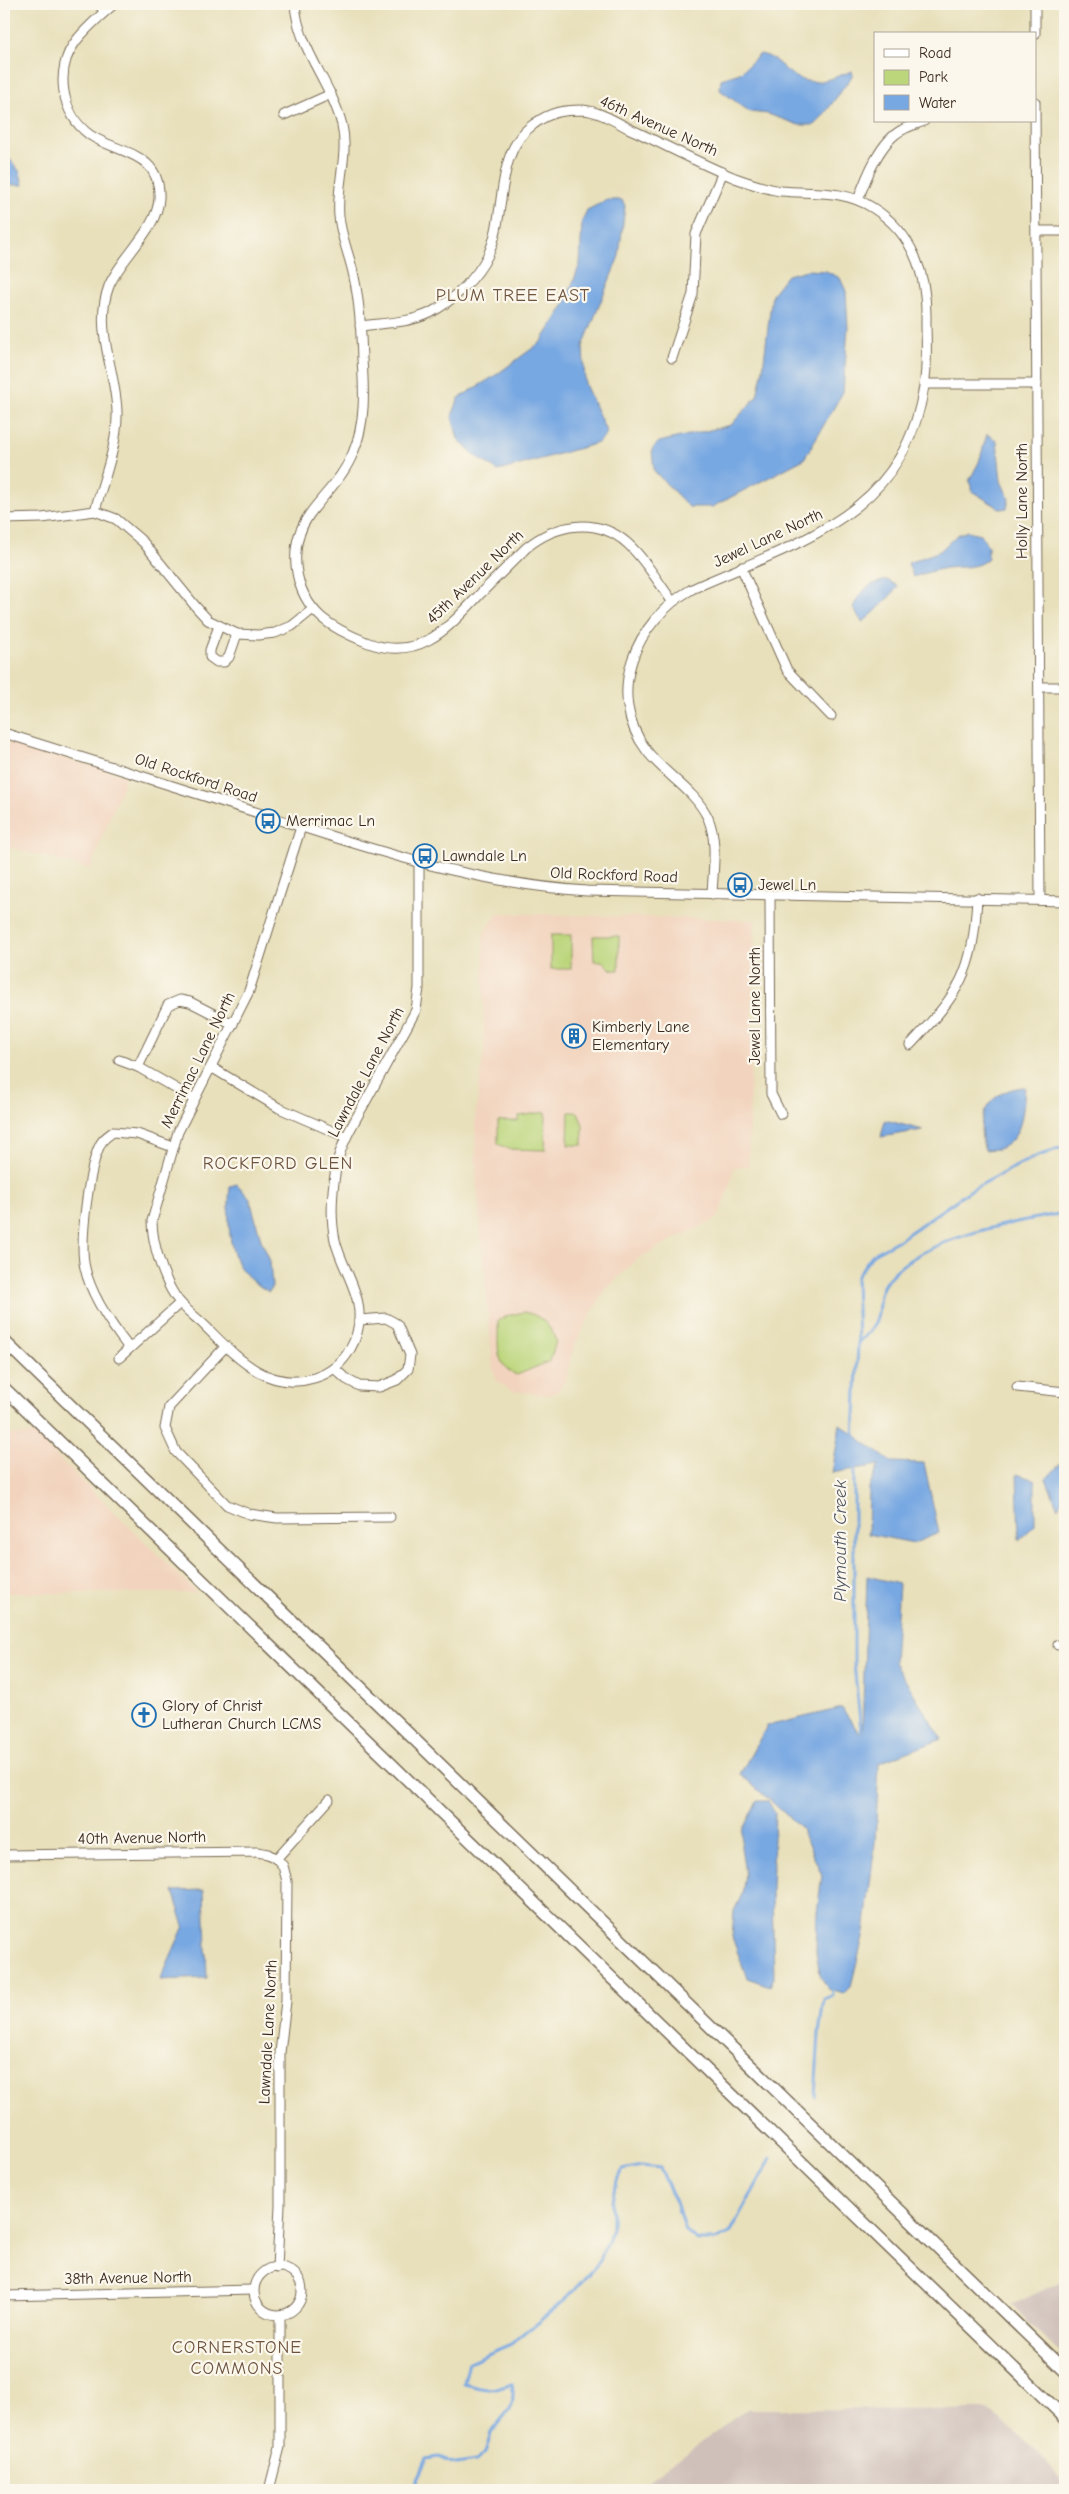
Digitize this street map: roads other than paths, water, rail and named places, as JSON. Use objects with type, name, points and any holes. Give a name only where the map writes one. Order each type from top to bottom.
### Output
[{"type":"main road","points":[[4,1341],[1065,2371]]},
{"type":"main road","points":[[4,1388],[1065,2418]]},
{"type":"street","points":[[98,4],[105,12]]},
{"type":"street","points":[[95,512],[114,442],[117,420],[116,397],[103,328],[105,299],[118,270],[157,212],[159,198],[155,178],[144,160],[132,152],[103,143],[88,134],[68,107],[63,74],[67,57],[75,42],[114,4]]},
{"type":"street","points":[[4,519],[42,518],[95,512],[116,519],[131,529],[196,607],[219,626],[237,634],[258,635],[275,633],[292,626],[313,609],[299,584],[295,556],[302,528],[309,515],[343,473],[354,452],[361,428],[364,387],[354,276],[345,248],[339,214],[345,152],[343,129],[331,94],[302,39],[295,4]]},
{"type":"street","points":[[1035,4],[1035,32]]},
{"type":"street","points":[[284,115],[331,94]]},
{"type":"street","name":"46th Avenue North","points":[[360,326],[400,322],[428,314],[448,302],[472,279],[488,254],[499,220],[510,152],[521,133],[550,113],[586,110],[722,172],[771,189],[824,192],[858,200]]},
{"type":"street","points":[[858,200],[869,171],[882,150],[900,130],[921,122]]},
{"type":"street","name":"Holly Lane North","points":[[1035,122],[1040,900]]},
{"type":"street","points":[[672,358],[693,294],[696,234],[722,172]]},
{"type":"street","name":"Jewel Lane North","points":[[712,894],[713,837],[708,819],[689,790],[647,751],[637,736],[630,719],[628,680],[631,660],[639,641],[650,623],[672,601],[692,589],[831,527],[870,497],[900,458],[914,427],[925,384],[925,284],[920,265],[900,231],[886,217],[858,200]]},
{"type":"street","points":[[1037,231],[1065,231]]},
{"type":"street","points":[[925,384],[1037,384]]},
{"type":"street","name":"45th Avenue North","points":[[313,609],[336,628],[376,646],[408,648],[424,643],[451,625],[519,554],[538,537],[568,526],[584,526],[614,534],[627,543],[672,601]]},
{"type":"street","points":[[741,567],[787,670],[831,716]]},
{"type":"street","points":[[219,626],[210,650],[210,656],[217,662],[224,662],[229,657],[237,634]]},
{"type":"street","points":[[1039,687],[1065,687]]},
{"type":"street","name":"Old Rockford Road","points":[[4,733],[419,864],[548,889],[1065,901]]},
{"type":"street","name":"Merrimac Lane North","points":[[226,1346],[180,1303],[168,1282],[152,1234],[155,1208],[178,1132],[233,1024],[254,977],[301,827]]},
{"type":"street","name":"Lawndale Lane North","points":[[226,1346],[244,1364],[258,1373],[273,1379],[289,1381],[311,1379],[335,1369],[350,1351],[356,1336],[359,1320],[358,1303],[340,1261],[334,1238],[332,1214],[336,1166],[346,1137],[416,1010],[419,988],[419,864]]},
{"type":"street","name":"Jewel Lane North","points":[[770,895],[771,1094],[781,1114]]},
{"type":"street","points":[[910,1045],[950,1002],[966,971],[974,943],[976,898]]},
{"type":"street","points":[[138,1067],[168,1005],[180,1000],[190,1002],[233,1024]]},
{"type":"street","points":[[119,1060],[138,1067],[194,1099]]},
{"type":"street","points":[[211,1067],[279,1108],[346,1137]]},
{"type":"street","points":[[130,1348],[112,1326],[85,1268],[83,1246],[88,1193],[96,1154],[102,1141],[113,1132],[138,1134],[173,1148]]},
{"type":"street","points":[[119,1358],[180,1303]]},
{"type":"street","points":[[335,1369],[346,1379],[359,1386],[379,1387],[397,1380],[408,1369],[410,1356],[397,1324],[386,1318],[359,1320]]},
{"type":"street","points":[[226,1346],[169,1407],[166,1416],[165,1428],[169,1440],[176,1452],[195,1472],[227,1505],[249,1514],[277,1518],[390,1517]]},
{"type":"street","points":[[1017,1387],[1065,1392]]},
{"type":"street","points":[[277,1859],[329,1800]]},
{"type":"street","name":"40th Avenue North","points":[[4,1855],[257,1852],[277,1859]]},
{"type":"street","name":"Lawndale Lane North","points":[[276,2268],[280,2205],[280,2053],[287,1977],[287,1881],[283,1866],[277,1859]]},
{"type":"street","points":[[276,2268],[286,2270],[300,2279],[302,2292],[300,2301],[295,2308],[280,2315],[269,2313],[260,2307],[253,2290],[259,2276],[268,2270],[276,2268]]},
{"type":"street","name":"38th Avenue North","points":[[4,2296],[253,2290]]},
{"type":"street","points":[[269,2490],[280,2447],[280,2315]]},
{"type":"water","points":[[760,54],[771,58],[802,80],[826,80],[852,71],[853,75],[814,125],[799,125],[768,114],[750,112],[720,90],[721,79],[740,73]]},
{"type":"water","points":[[4,152],[20,172],[23,185],[4,185]]},
{"type":"water","points":[[607,200],[622,200],[625,206],[619,256],[583,346],[585,384],[607,433],[598,443],[498,471],[477,457],[458,439],[452,416],[459,398],[496,375],[541,342],[564,306],[580,264],[582,221],[587,210]]},
{"type":"water","points":[[807,270],[826,271],[840,278],[846,291],[848,328],[843,392],[804,459],[712,507],[689,507],[654,471],[652,449],[659,442],[731,425],[757,396],[763,369],[772,294],[787,275]]},
{"type":"water","points":[[987,434],[997,441],[1001,481],[1009,499],[1007,508],[1001,509],[973,492],[969,481],[979,462]]},
{"type":"water","points":[[968,531],[980,534],[988,546],[988,558],[977,565],[941,569],[913,577],[908,563],[940,551],[957,535]]},
{"type":"water","points":[[887,580],[898,586],[862,622],[853,608],[859,597],[870,586]]},
{"type":"water","points":[[1025,1087],[1023,1113],[1014,1137],[1001,1148],[985,1150],[981,1127],[987,1107],[1002,1093]]},
{"type":"water","points":[[885,1120],[923,1130],[881,1137]]},
{"type":"water","points":[[237,1184],[250,1199],[261,1240],[270,1261],[272,1286],[269,1292],[245,1274],[238,1265],[233,1251],[229,1223],[229,1195],[230,1186]]},
{"type":"water","points":[[840,1424],[891,1462],[924,1463],[939,1533],[914,1543],[868,1534],[869,1488],[879,1465],[832,1473]]},
{"type":"water","points":[[1061,1463],[1065,1465],[1065,1493],[1058,1508],[1046,1479]]},
{"type":"water","points":[[1017,1474],[1035,1480],[1035,1525],[1019,1540]]},
{"type":"water","points":[[867,1576],[899,1584],[894,1662],[942,1739],[879,1763],[875,1843],[864,1933],[851,1986],[843,1994],[828,1989],[820,1975],[816,1951],[817,1912],[822,1875],[800,1827],[740,1774],[767,1726],[842,1708],[862,1737]]},
{"type":"water","points":[[757,1801],[768,1801],[775,1813],[772,1890],[774,1977],[770,1986],[747,1978],[732,1937],[734,1911],[742,1894],[745,1874],[741,1847],[742,1831]]},
{"type":"water","points":[[204,1890],[207,1978],[160,1980],[184,1926],[173,1891]]},
{"type":"waterway","name":"Plymouth Creek","points":[[854,1439],[858,1343],[856,1277],[873,1254],[899,1240],[971,1190],[1028,1160],[1059,1148],[1065,1148]]},
{"type":"waterway","name":"Plymouth Creek","points":[[858,1342],[876,1322],[880,1294],[884,1284],[903,1265],[946,1242],[970,1234],[1021,1221],[1065,1213]]},
{"type":"waterway","name":"Plymouth Creek","points":[[854,1465],[854,1664],[862,1741]]},
{"type":"waterway","name":"Plymouth Creek","points":[[815,2096],[819,2033],[824,1999],[833,1995],[833,1987]]},
{"type":"waterway","name":"Plymouth Creek","points":[[412,2490],[427,2459],[439,2457],[456,2464],[476,2461],[485,2453],[491,2432],[510,2409],[514,2399],[512,2384],[488,2389],[464,2384],[469,2362],[511,2344],[564,2301],[600,2261],[612,2228],[612,2201],[616,2181],[623,2170],[641,2166],[660,2168],[676,2202],[685,2231],[698,2240],[714,2240],[730,2233],[771,2158]]},
{"type":"place","name":"Merrimac Ln","points":[[268,821]]},
{"type":"place","name":"Lawndale Ln","points":[[425,856]]},
{"type":"place","name":"Jewel Ln","points":[[740,885]]},
{"type":"place","name":"Kimberly Lane Elementary","points":[[574,1036]]},
{"type":"place","name":"Glory of Christ Lutheran Church LCMS","points":[[144,1715]]},
{"type":"district","name":"PLUM TREE EAST","points":[[513,295]]},
{"type":"district","name":"ROCKFORD GLEN","points":[[278,1163]]},
{"type":"district","name":"CORNERSTONE COMMONS","points":[[237,2357]]}]
